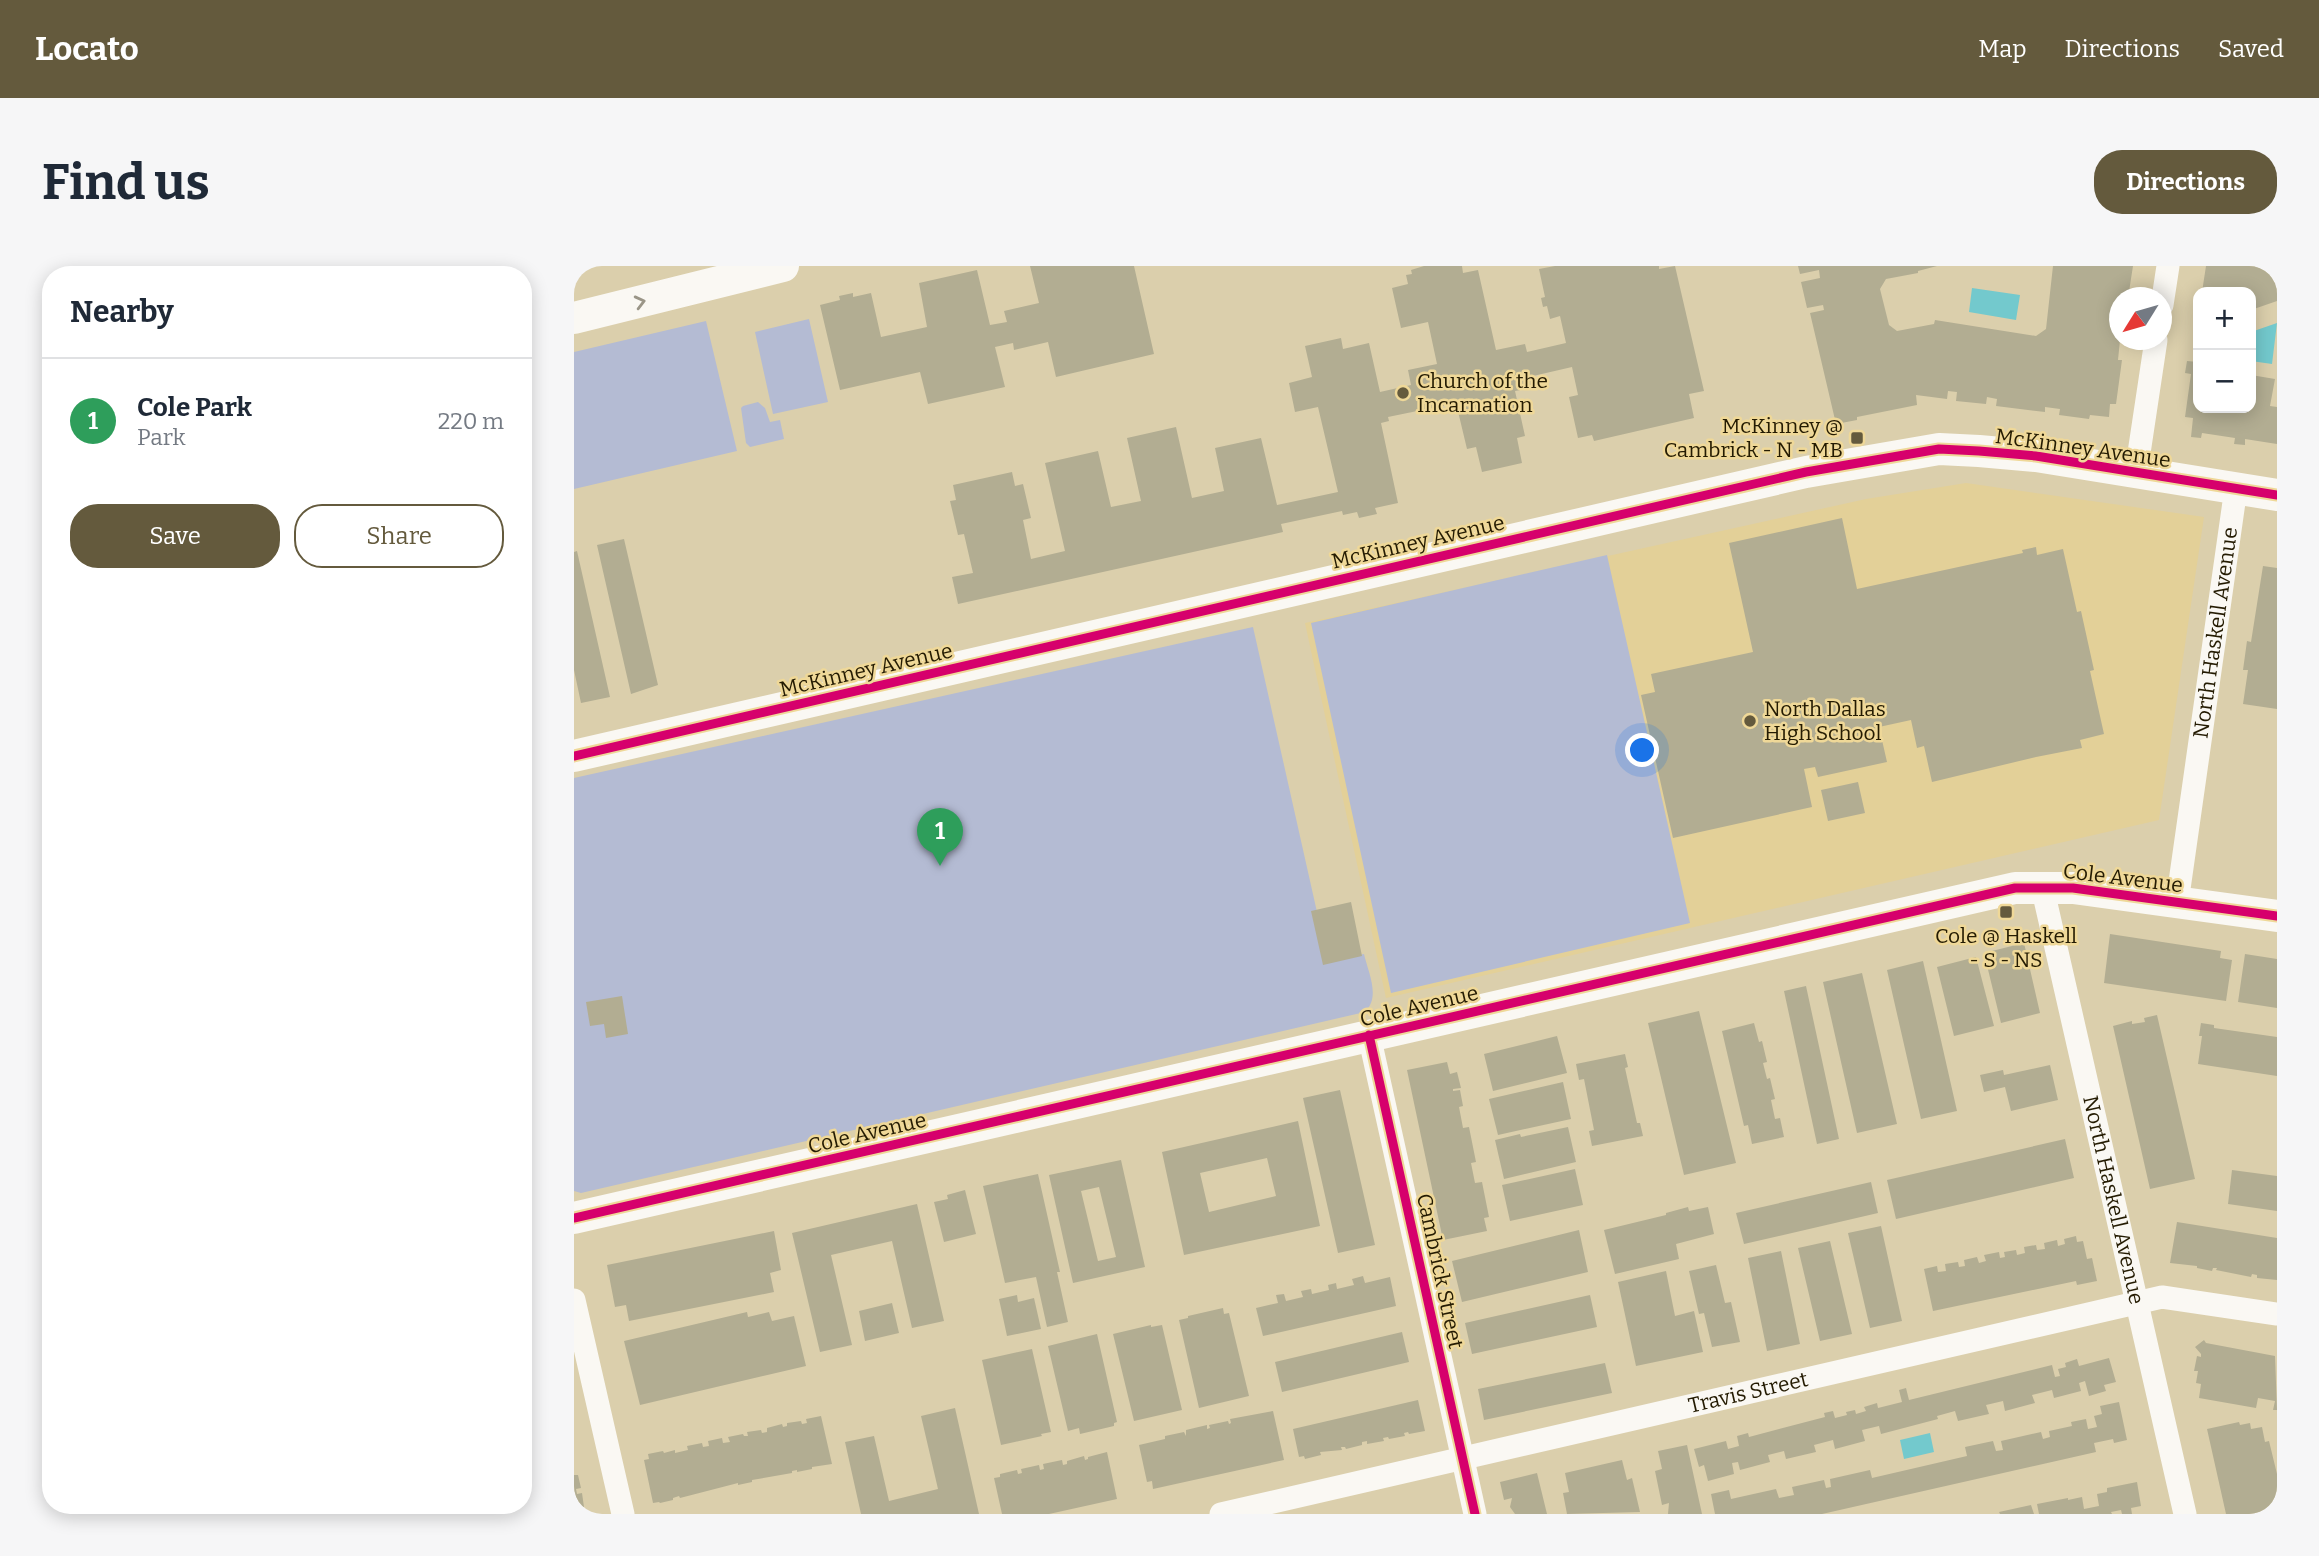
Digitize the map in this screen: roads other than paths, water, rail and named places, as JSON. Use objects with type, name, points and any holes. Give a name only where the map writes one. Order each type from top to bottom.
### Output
[{"type":"street","points":[[574,318],[783,266]]},
{"type":"street","points":[[2164,287],[2168,266]]},
{"type":"street","points":[[2136,473],[2154,350]]},
{"type":"street","name":"McKinney Avenue","points":[[574,756],[1461,550],[1806,472],[1889,456],[1939,449],[1979,450],[2036,456],[2277,495]]},
{"type":"street","name":"North Haskell Avenue","points":[[2178,903],[2236,488]]},
{"type":"street","name":"North Haskell Avenue","points":[[2042,886],[2185,1514]]},
{"type":"street","name":"Cole Avenue","points":[[574,1218],[2015,888],[2073,888],[2277,916]]},
{"type":"street","name":"Cambrick Street","points":[[1369,1035],[1475,1514]]},
{"type":"street","name":"Travis Street","points":[[1221,1514],[2162,1297],[2277,1314]]},
{"type":"street","points":[[574,1300],[622,1514]]},
{"type":"water","points":[[1972,288],[2020,295],[2016,320],[1969,312]]},
{"type":"water","points":[[2277,323],[2272,364],[2256,362],[2256,330]]},
{"type":"water","points":[[1930,1433],[1934,1452],[1904,1459],[1900,1440]]},
{"type":"place","name":"Church of the Incarnation","points":[[1403,393]]},
{"type":"place","name":"McKinney @ Cambrick - N - MB","points":[[1857,438]]},
{"type":"place","name":"North Dallas High School","points":[[1750,721]]},
{"type":"place","name":"Cole Park","points":[[940,866]]},
{"type":"place","name":"Cole @ Haskell - S - NS","points":[[2006,912]]}]
